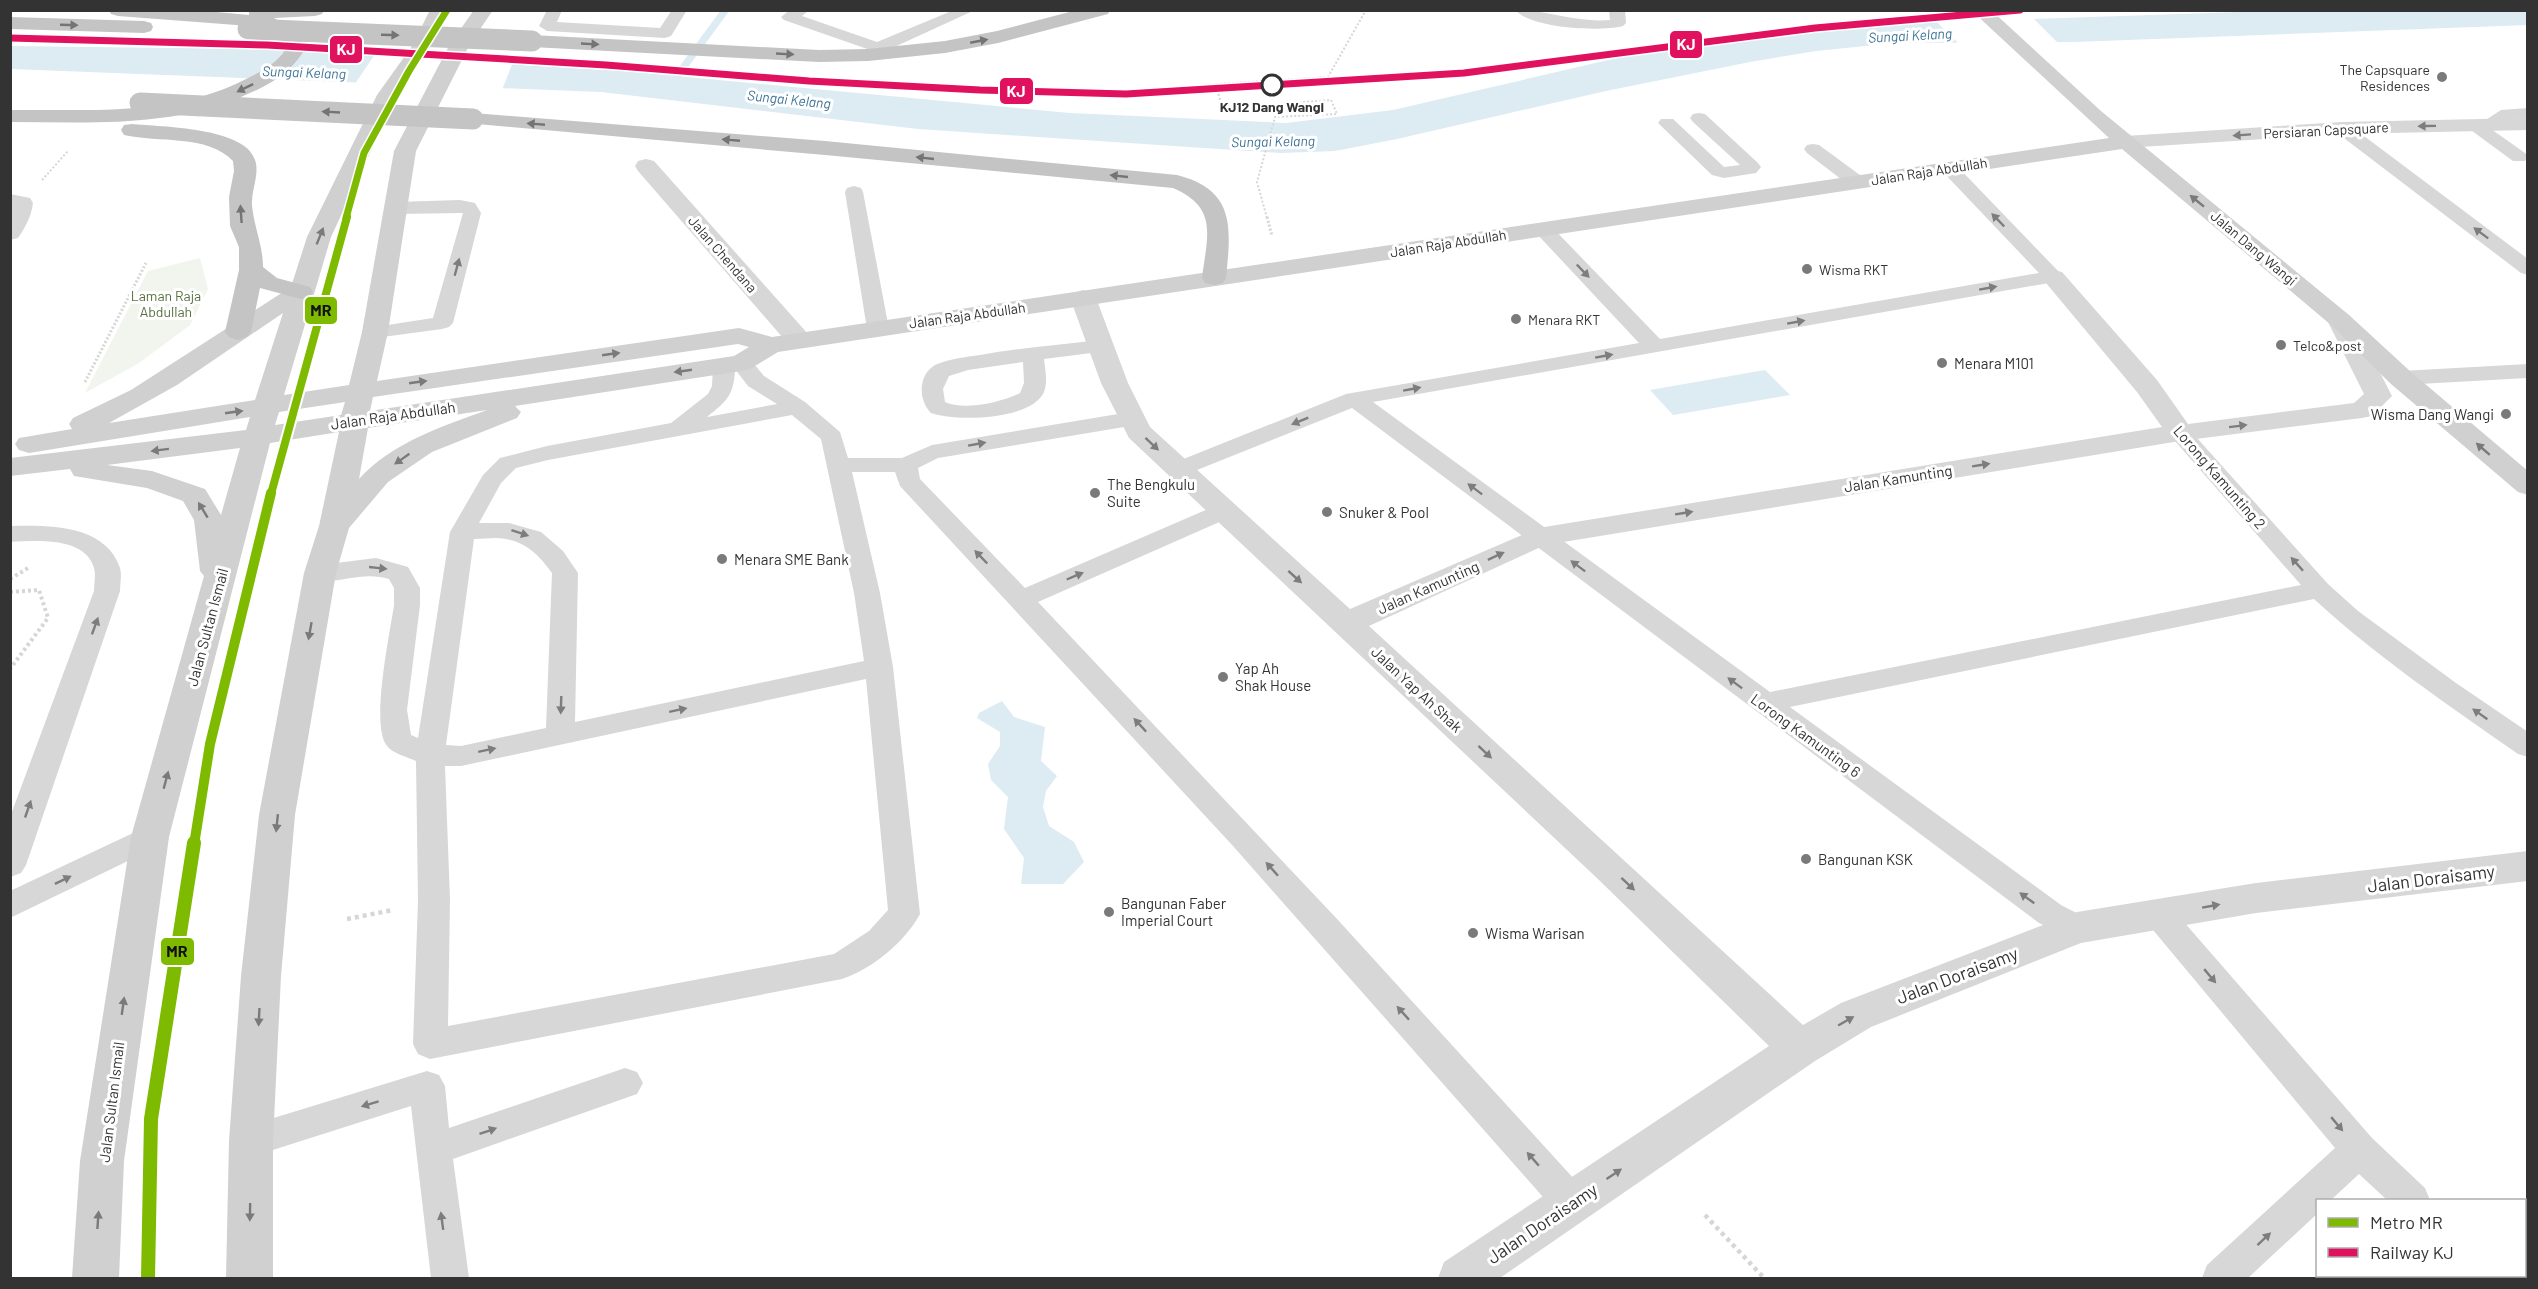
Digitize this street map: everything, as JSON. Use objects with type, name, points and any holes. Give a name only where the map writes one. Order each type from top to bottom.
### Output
[{"type":"highway","points":[[10,116],[152,113],[183,109],[227,97],[272,73],[294,56],[297,45],[294,37],[285,28],[269,22],[118,10]]},
{"type":"highway","points":[[171,13],[280,13],[315,10]]},
{"type":"highway","points":[[10,23],[248,29],[819,56],[868,55],[945,47],[998,37],[1101,10]]},
{"type":"highway","points":[[10,97],[473,119],[825,148],[1177,182],[1196,188],[1216,211],[1219,231],[1214,278]]},
{"type":"highway","points":[[10,121],[182,134],[212,139],[232,147],[244,159],[246,171],[240,197],[242,226],[251,247],[251,270],[238,332]]},
{"type":"highway","points":[[251,270],[268,283],[301,292]]},
{"type":"main road","name":"Jalan Sultan Ismail","points":[[95,1278],[102,1161],[124,996],[150,837],[219,587],[252,455],[260,436],[266,407],[319,237],[387,95],[421,46],[440,10]]},
{"type":"main road","points":[[249,1278],[251,1141],[261,976],[277,815],[320,573],[334,526],[353,439],[354,420],[375,332],[405,151],[460,44],[484,10]]},
{"type":"main road","name":"Jalan Dang Wangi","points":[[1980,10],[2125,142],[2340,320],[2401,378],[2528,486]]},
{"type":"main road","name":"Jalan Raja Abdullah","points":[[18,456],[260,436],[732,364],[771,345],[800,340],[2125,142]]},
{"type":"main road","points":[[18,456],[138,399],[170,380],[279,303],[301,292]]},
{"type":"main road","name":"Jalan Raja Abdullah","points":[[18,456],[266,407],[361,391],[739,336],[771,345]]},
{"type":"main road","points":[[334,526],[379,476],[406,456],[438,438],[572,388]]},
{"type":"main road","points":[[18,456],[152,480],[195,495],[209,520],[219,587]]},
{"type":"street","name":"Persiaran Capsquare","points":[[2125,142],[2342,128],[2528,124]]},
{"type":"street","name":"Jalan Chendana","points":[[646,166],[800,340]]},
{"type":"street","points":[[10,201],[22,203],[19,218],[10,232]]},
{"type":"street","name":"Lorong Kamunting 2","points":[[2053,277],[2147,386],[2180,433]]},
{"type":"street","name":"Jalan Yap Ah Shak","points":[[1083,298],[1099,346],[1130,419],[1139,432],[1347,623],[1800,1048]]},
{"type":"street","name":"Jalan Kamunting","points":[[1347,623],[1538,537],[2180,433],[2362,410],[2378,396],[2340,320]]},
{"type":"street","name":"Jalan Doraisamy","points":[[1461,1278],[1800,1048],[1856,1015],[2077,928],[2256,898],[2528,866]]},
{"type":"lane","points":[[555,10],[547,26],[664,33],[680,10]]},
{"type":"lane","points":[[802,10],[789,17],[880,47],[968,10]]},
{"type":"lane","points":[[1522,10],[1579,24],[1612,25],[1618,23],[1617,10]]},
{"type":"lane","points":[[2519,157],[2481,125],[2507,114],[2528,114]]},
{"type":"lane","points":[[1667,123],[1718,171],[1750,170],[1752,166],[1700,118]]},
{"type":"lane","points":[[2342,128],[2528,269]]},
{"type":"lane","points":[[1814,149],[1857,182]]},
{"type":"lane","name":"Lorong Kamunting 2","points":[[1949,168],[2053,277]]},
{"type":"lane","points":[[1736,172],[1765,196]]},
{"type":"lane","points":[[854,192],[878,329]]},
{"type":"lane","points":[[375,332],[442,323],[472,213],[468,207],[460,206],[395,208]]},
{"type":"lane","points":[[1543,229],[1655,347]]},
{"type":"lane","points":[[1179,469],[1354,399],[2053,277]]},
{"type":"lane","points":[[1033,355],[1099,346]]},
{"type":"lane","points":[[430,1044],[842,966],[880,940],[904,914],[879,667],[867,593],[832,437],[797,407],[732,364],[717,398],[678,429]]},
{"type":"lane","points":[[2401,378],[2528,371]]},
{"type":"lane","name":"Lorong Kamunting 6","points":[[1354,399],[2050,914],[2077,928]]},
{"type":"lane","points":[[450,1278],[427,1086],[434,900],[430,755],[462,532],[491,480],[508,463],[547,453],[797,407]]},
{"type":"lane","points":[[838,465],[906,465],[932,452],[1130,419]]},
{"type":"lane","name":"Lorong Kamunting 2","points":[[2180,433],[2319,590],[2349,617],[2446,690],[2528,747]]},
{"type":"lane","points":[[906,465],[908,481],[1239,832],[1572,1203]]},
{"type":"lane","points":[[1021,599],[1224,511]]},
{"type":"lane","points":[[462,532],[509,530],[537,539],[553,554],[565,573],[560,735]]},
{"type":"lane","points":[[10,534],[40,533],[74,539],[93,547],[107,568],[107,591],[10,865]]},
{"type":"lane","points":[[320,573],[376,566],[399,573],[407,588],[407,605],[393,710],[398,741],[430,755],[461,756],[879,667]]},
{"type":"lane","points":[[1763,703],[2319,590]]},
{"type":"lane","points":[[10,906],[150,837]]},
{"type":"lane","points":[[2159,915],[2359,1150],[2411,1199]]},
{"type":"lane","points":[[433,1150],[625,1083]]},
{"type":"lane","points":[[251,1141],[427,1086]]},
{"type":"lane","points":[[2221,1278],[2359,1150]]},
{"type":"path","points":[[1274,245],[1257,182],[1275,117],[1337,114],[1331,100],[1222,108],[1216,84],[1328,77],[1366,10]]},
{"type":"path","points":[[84,383],[146,263]]},
{"type":"path","points":[[10,579],[31,566]]},
{"type":"path","points":[[10,592],[39,590],[48,618],[10,669]]},
{"type":"path","points":[[347,919],[400,908]]},
{"type":"path","points":[[1705,1215],[1764,1278]]},
{"type":"green space","name":"Laman Raja Abdullah","points":[[200,258],[208,289],[190,325],[139,363],[85,393],[148,271]]},
{"type":"water","name":"Sungai Kelang","points":[[2270,11],[2528,11],[2527,25],[2074,42],[1895,43],[1816,51],[1606,91],[1335,151],[1280,153],[918,129],[601,92],[11,69],[11,46],[255,49],[623,71],[1070,113],[1286,123],[1393,110],[1643,52],[1793,31],[1857,25]]},
{"type":"water","points":[[1765,370],[1790,395],[1673,415],[1650,390]]},
{"type":"water","points":[[1002,701],[1014,717],[1045,727],[1041,761],[1057,776],[1046,791],[1043,807],[1049,826],[1074,842],[1084,862],[1063,884],[1021,884],[1024,858],[1004,829],[1008,797],[991,780],[988,764],[1000,746],[1000,732],[977,718],[979,713]]},
{"type":"pier","points":[[2031,16],[2060,45],[1960,45],[1934,19]]},
{"type":"pier","points":[[375,54],[513,62],[502,90],[355,84]]},
{"type":"waterway","points":[[669,87],[726,10]]},
{"type":"metro line","name":"MR","points":[[148,1278],[151,1119],[210,744],[269,500],[364,153],[409,71],[447,10]]},
{"type":"rail line","name":"KJ","points":[[10,38],[267,45],[606,65],[809,81],[980,90],[1126,94],[1464,73],[1815,28],[2020,10]]},
{"type":"place","name":"The Capsquare Residences","points":[[2442,77]]},
{"type":"place","name":"KJ12 Dang Wangi","points":[[1272,85]]},
{"type":"place","name":"Wisma RKT","points":[[1807,269]]},
{"type":"place","name":"Menara RKT","points":[[1516,319]]},
{"type":"place","name":"Telco&post","points":[[2281,345]]},
{"type":"place","name":"Menara M101","points":[[1942,363]]},
{"type":"place","name":"Wisma Dang Wangi","points":[[2506,414]]},
{"type":"place","name":"The Bengkulu Suite","points":[[1095,493]]},
{"type":"place","name":"Snuker & Pool","points":[[1327,512]]},
{"type":"place","name":"Menara SME Bank","points":[[722,559]]},
{"type":"place","name":"Yap Ah Shak House","points":[[1223,677]]},
{"type":"place","name":"Bangunan KSK","points":[[1806,859]]},
{"type":"place","name":"Bangunan Faber Imperial Court","points":[[1109,912]]},
{"type":"place","name":"Wisma Warisan","points":[[1473,933]]}]
